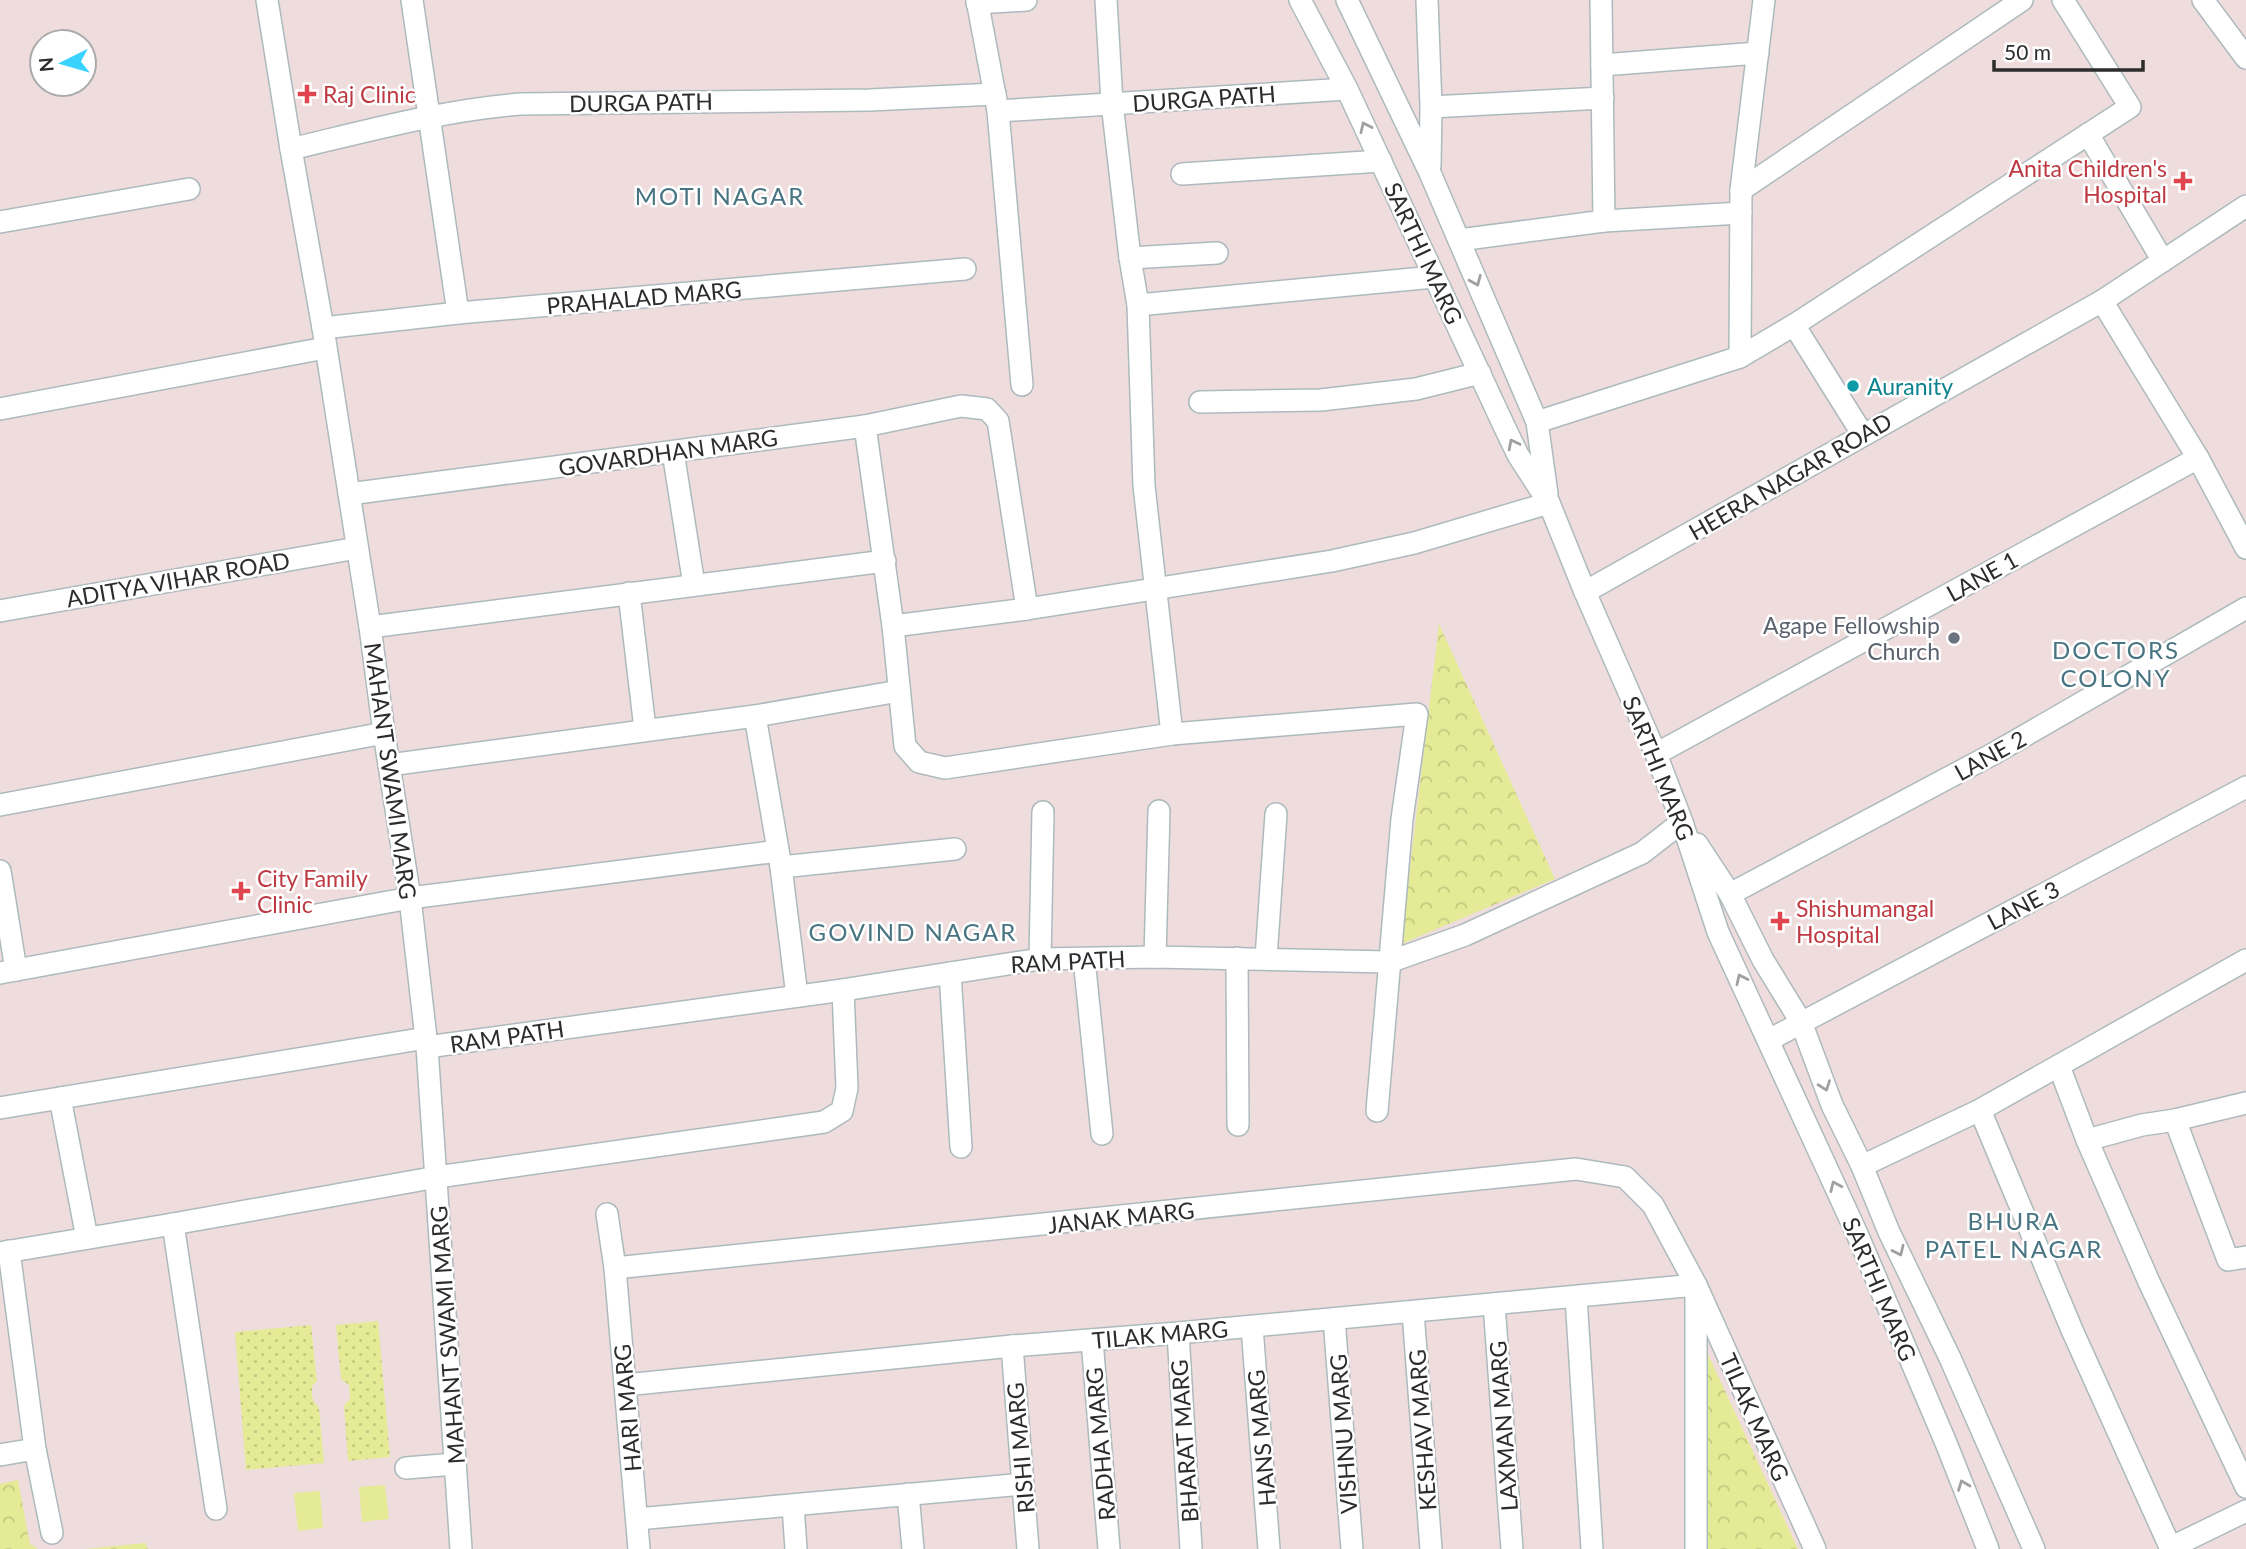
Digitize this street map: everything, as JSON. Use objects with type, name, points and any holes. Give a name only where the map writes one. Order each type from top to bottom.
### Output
[{"type":"street","name":"MAHANT SWAMI MARG","points":[[267,0],[349,494],[410,898],[437,1177],[461,1549]]},
{"type":"street","points":[[412,0],[458,313]]},
{"type":"street","points":[[1022,384],[1004,105],[977,1],[1026,0]]},
{"type":"street","points":[[1106,0],[1112,103],[1138,305],[1144,486],[1172,734]]},
{"type":"street","name":"SARTHI MARG","points":[[1300,0],[1345,84],[1518,455],[1549,502],[1585,593],[1656,754],[1682,822],[1718,932],[1858,1236],[1947,1443],[1988,1549]]},
{"type":"street","points":[[893,626],[1027,609],[1332,561],[1414,543],[1549,502],[1536,422],[1430,173],[1347,0]]},
{"type":"street","points":[[1427,0],[1431,107],[1430,173]]},
{"type":"street","points":[[1601,0],[1604,221]]},
{"type":"street","points":[[1741,190],[2022,0]]},
{"type":"street","points":[[1536,422],[1740,357],[1794,325],[2130,107],[2063,0]]},
{"type":"street","points":[[2203,0],[2246,58]]},
{"type":"street","points":[[1740,357],[1741,190],[1758,53],[1769,4]]},
{"type":"street","points":[[1602,65],[1758,53]]},
{"type":"street","name":"DURGA PATH","points":[[291,149],[476,107],[521,104],[870,100],[1004,105],[1112,103],[1345,84],[1380,70]]},
{"type":"street","points":[[1431,107],[1603,98]]},
{"type":"street","points":[[2088,134],[2163,261]]},
{"type":"street","points":[[1182,174],[1381,162]]},
{"type":"street","points":[[0,222],[189,189]]},
{"type":"street","name":"HEERA NAGAR ROAD","points":[[1585,593],[2102,301],[2246,206]]},
{"type":"street","points":[[1459,240],[1604,221],[1741,213]]},
{"type":"street","points":[[1130,258],[1217,253]]},
{"type":"street","name":"PRAHALAD MARG","points":[[0,409],[324,338],[458,313],[965,270]]},
{"type":"street","points":[[1138,305],[1434,277]]},
{"type":"street","points":[[2102,301],[2198,458],[2246,548]]},
{"type":"street","points":[[1794,325],[1863,435]]},
{"type":"street","points":[[1200,402],[1334,398],[1416,389],[1480,373]]},
{"type":"street","name":"GOVARDHAN MARG","points":[[349,494],[865,426],[961,406],[987,410],[998,421],[1027,609]]},
{"type":"street","points":[[865,426],[885,561],[905,746],[919,762],[945,768],[1172,734],[1417,714],[1402,819],[1377,1111]]},
{"type":"street","points":[[673,452],[694,585]]},
{"type":"street","name":"LANE 1","points":[[1656,754],[2198,458]]},
{"type":"street","name":"ADITYA VIHAR ROAD","points":[[0,611],[357,548]]},
{"type":"street","points":[[370,627],[885,561]]},
{"type":"street","points":[[629,593],[645,729]]},
{"type":"street","name":"LANE 2","points":[[1730,894],[1993,754],[2246,608]]},
{"type":"street","points":[[389,765],[755,716],[899,691]]},
{"type":"street","points":[[755,716],[779,859],[797,996]]},
{"type":"street","points":[[0,805],[384,733]]},
{"type":"street","name":"LANE 3","points":[[1769,1040],[2246,787]]},
{"type":"street","points":[[1155,957],[1159,811]]},
{"type":"street","points":[[1040,959],[1043,812]]},
{"type":"street","points":[[1266,958],[1276,814]]},
{"type":"street","name":"SARTHI MARG","points":[[1682,822],[1730,894],[1763,960],[1801,1022],[1832,1105],[1950,1358],[2034,1549]]},
{"type":"street","name":"RAM PATH","points":[[0,1108],[426,1042],[843,990],[1040,959],[1155,957],[1389,962],[1465,935],[1642,853],[1682,822]]},
{"type":"street","points":[[0,871],[8,972],[410,898],[779,859],[955,849]]},
{"type":"street","points":[[1237,958],[1238,1125]]},
{"type":"street","points":[[1084,959],[1102,1134]]},
{"type":"street","points":[[1862,1166],[1980,1110],[2246,960]]},
{"type":"street","points":[[950,973],[961,1147]]},
{"type":"street","points":[[52,1533],[35,1449],[5,1252],[437,1177],[824,1122],[842,1111],[848,1088],[843,990]]},
{"type":"street","points":[[2059,1066],[2149,1282],[2246,1487]]},
{"type":"street","points":[[60,1098],[87,1238]]},
{"type":"street","points":[[2088,1140],[2142,1125],[2246,1103]]},
{"type":"street","points":[[1980,1110],[2072,1330],[2170,1548],[2246,1511]]},
{"type":"street","points":[[2175,1120],[2228,1260],[2246,1257]]},
{"type":"street","name":"JANAK MARG","points":[[615,1268],[1576,1169],[1625,1177]]},
{"type":"street","name":"TILAK MARG","points":[[1625,1177],[1653,1205],[1696,1285],[1815,1549]]},
{"type":"street","name":"HARI MARG","points":[[607,1214],[615,1268],[639,1549]]},
{"type":"street","points":[[173,1224],[216,1509]]},
{"type":"street","points":[[1696,1285],[1696,1549]]},
{"type":"street","name":"TILAK MARG","points":[[625,1385],[1012,1346],[1252,1327],[1696,1285]]},
{"type":"street","points":[[1577,1297],[1592,1549]]},
{"type":"street","name":"LAXMAN MARG","points":[[1494,1304],[1512,1549]]},
{"type":"street","name":"KESHAV MARG","points":[[1413,1312],[1431,1549]]},
{"type":"street","name":"VISHNU MARG","points":[[1334,1319],[1352,1549]]},
{"type":"street","name":"HANS MARG","points":[[1252,1327],[1269,1549]]},
{"type":"street","name":"BHARAT MARG","points":[[1178,1333],[1191,1549]]},
{"type":"street","name":"RADHA MARG","points":[[1092,1340],[1108,1549]]},
{"type":"street","name":"RISHI MARG","points":[[1012,1346],[1028,1549]]},
{"type":"street","points":[[0,1455],[35,1449]]},
{"type":"street","points":[[407,1468],[455,1464]]},
{"type":"street","points":[[637,1519],[1023,1484]]},
{"type":"street","points":[[908,1494],[913,1549]]},
{"type":"street","points":[[793,1506],[796,1549]]},
{"type":"green space","points":[[1439,624],[1555,879],[1401,944]]},
{"type":"green space","points":[[1689,1313],[1798,1549],[1702,1549]]},
{"type":"green space","points":[[378,1321],[390,1457],[348,1461],[344,1406],[350,1399],[349,1385],[341,1379],[336,1325]]},
{"type":"green space","points":[[311,1325],[317,1382],[313,1384],[312,1394],[319,1408],[324,1463],[246,1470],[235,1332]]},
{"type":"green space","points":[[18,1480],[30,1544],[38,1549],[0,1549],[0,1484]]},
{"type":"green space","points":[[385,1485],[389,1519],[362,1522],[359,1487]]},
{"type":"green space","points":[[320,1491],[323,1528],[298,1531],[294,1493]]},
{"type":"green space","points":[[145,1543],[148,1549],[85,1549]]},
{"type":"place","name":"Raj Clinic","points":[[307,94]]},
{"type":"place","name":"Anita Children's Hospital","points":[[2183,181]]},
{"type":"place","name":"Auranity","points":[[1853,386]]},
{"type":"place","name":"Agape Fellowship Church","points":[[1954,638]]},
{"type":"place","name":"City Family Clinic","points":[[241,891]]},
{"type":"place","name":"Shishumangal Hospital","points":[[1780,921]]},
{"type":"district","name":"MOTI NAGAR","points":[[720,195]]},
{"type":"district","name":"DOCTORS COLONY","points":[[2116,663]]},
{"type":"district","name":"GOVIND NAGAR","points":[[913,931]]},
{"type":"district","name":"BHURA PATEL NAGAR","points":[[2014,1234]]}]
